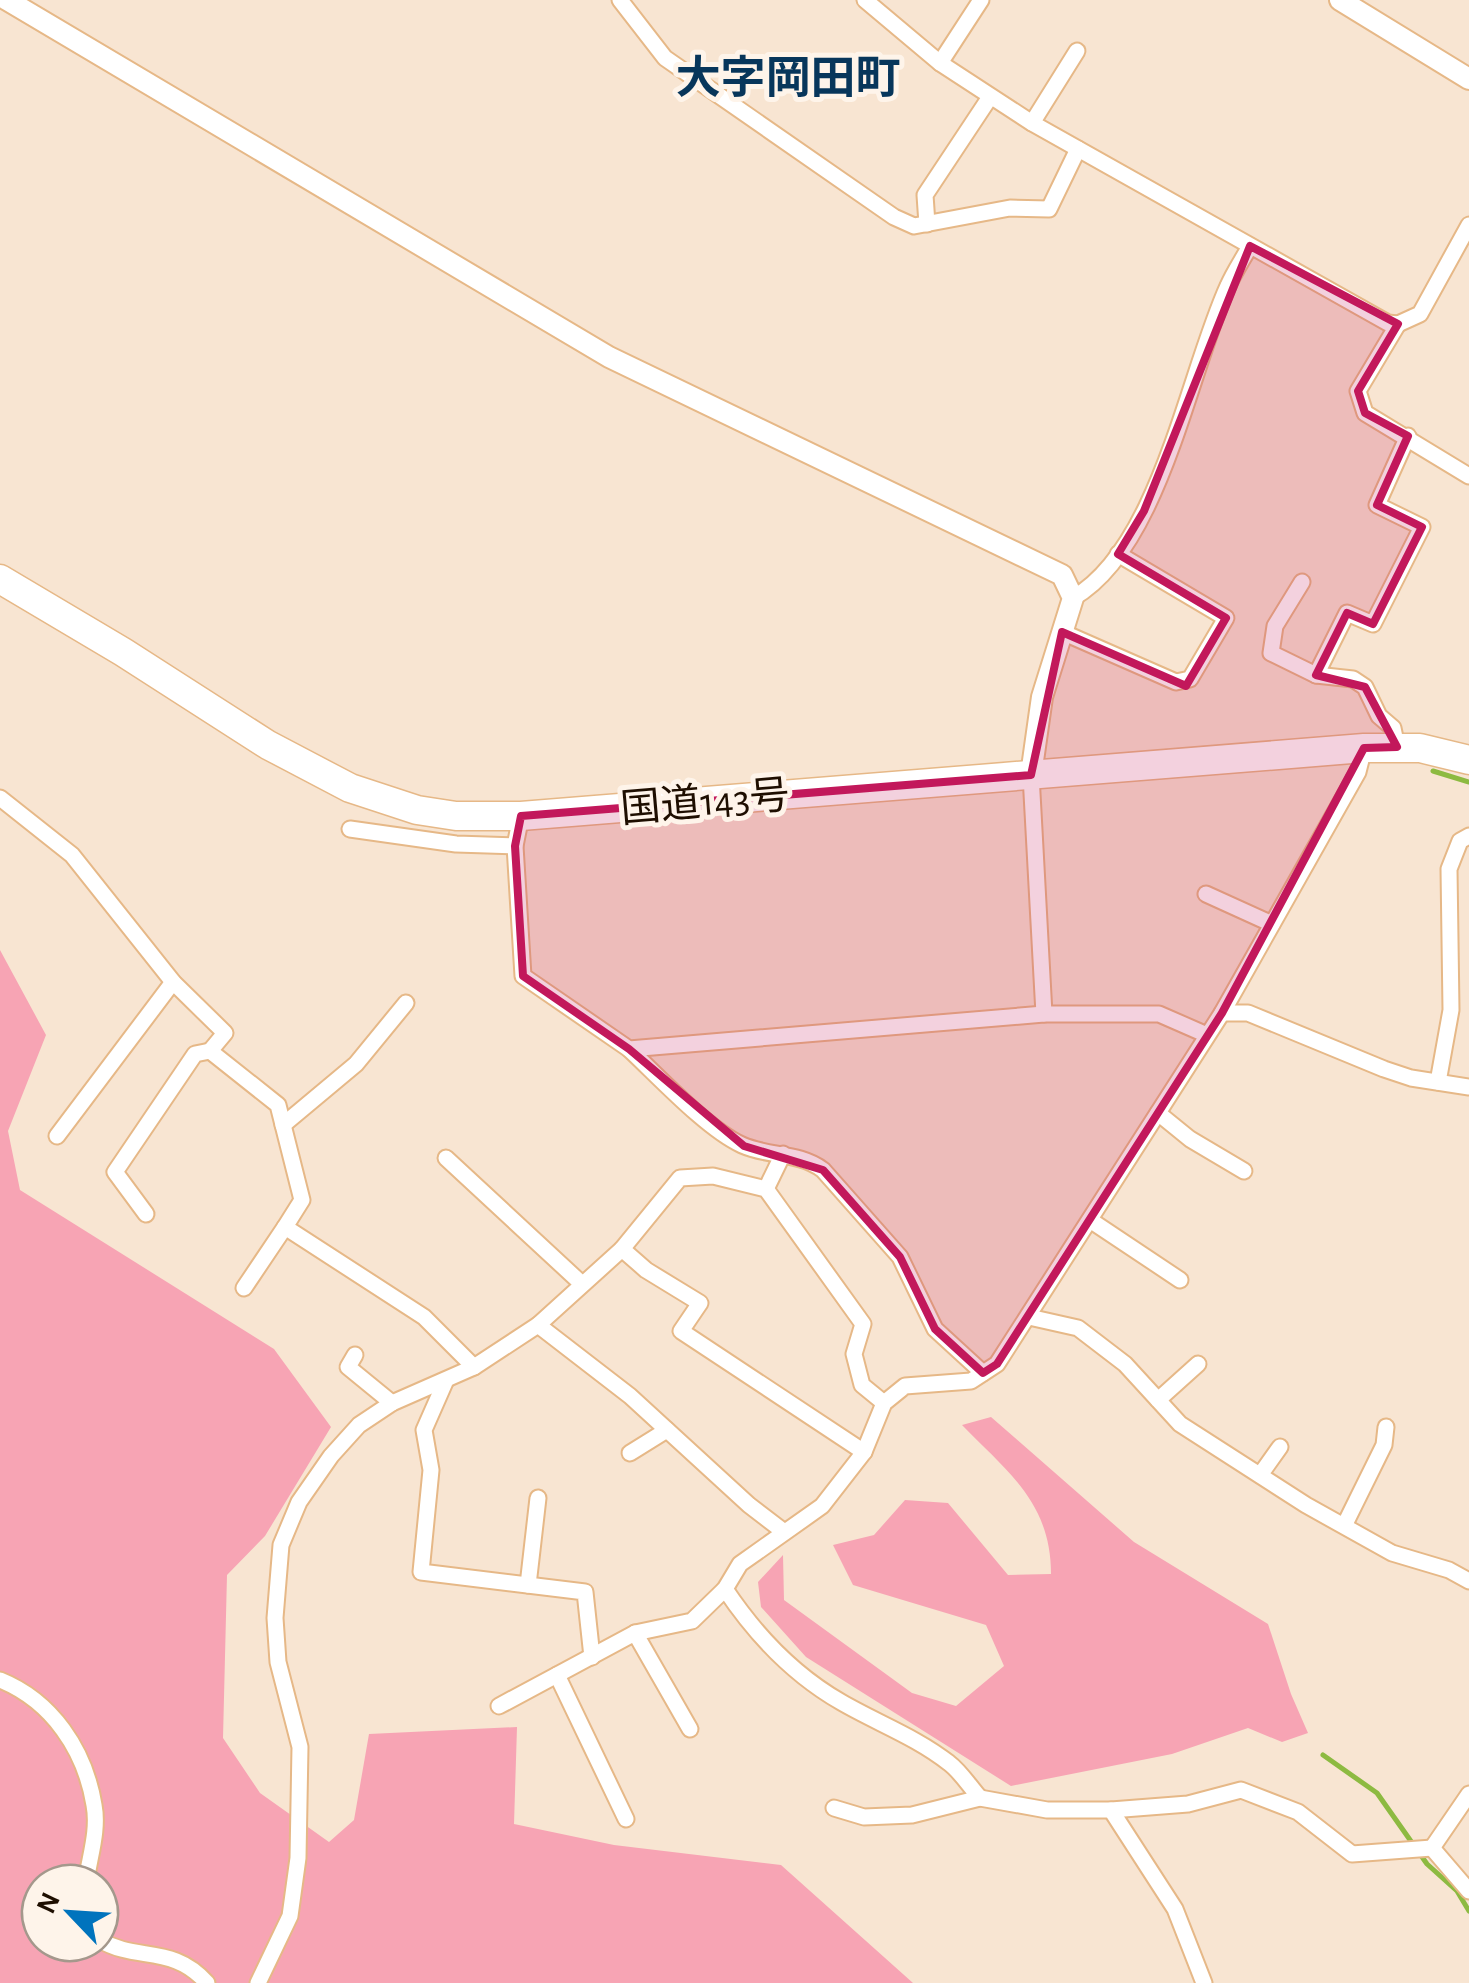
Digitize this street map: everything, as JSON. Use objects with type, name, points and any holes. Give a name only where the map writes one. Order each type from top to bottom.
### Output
[{"type":"highway","name":"国道143号","points":[[0,580],[123,652],[268,745],[332,780],[417,810],[456,816],[521,816],[1364,748],[1398,747],[1469,760]]},
{"type":"street","points":[[7,0],[609,357],[1062,575],[1073,598]]},
{"type":"street","points":[[620,0],[665,58],[894,217],[914,226],[1010,208],[1048,209],[1078,149]]},
{"type":"street","points":[[865,0],[940,63],[1032,123],[1388,322],[1398,324]]},
{"type":"street","points":[[940,63],[981,0]]},
{"type":"street","points":[[1340,0],[1469,79]]},
{"type":"street","points":[[1032,123],[1078,51]]},
{"type":"street","points":[[926,224],[925,196],[990,97]]},
{"type":"street","points":[[1469,225],[1420,314],[1398,324],[1358,390],[1365,413],[1469,476]]},
{"type":"street","points":[[1044,1014],[1031,774],[1042,697],[1073,598],[1090,588],[1118,554],[1158,480],[1228,287],[1250,246]]},
{"type":"street","points":[[1316,675],[1347,613],[1372,624],[1422,527],[1376,505],[1408,436]]},
{"type":"street","points":[[1062,632],[1176,682],[1190,678],[1226,618],[1118,554]]},
{"type":"street","points":[[1302,582],[1275,626],[1271,652],[1316,675],[1353,679],[1365,687],[1379,716],[1394,728],[1398,747]]},
{"type":"street","points":[[499,1706],[635,1634],[692,1621],[725,1589],[740,1564],[822,1506],[864,1452],[884,1403],[905,1386],[970,1381],[997,1364],[1222,1013],[1358,772],[1364,748]]},
{"type":"street","points":[[0,798],[72,855],[173,982],[225,1033],[210,1052],[195,1054],[115,1172],[146,1214]]},
{"type":"street","points":[[521,816],[515,846],[522,976],[629,1050],[722,1132],[744,1146],[809,1160],[823,1170],[900,1258],[935,1329],[983,1373]]},
{"type":"street","points":[[350,830],[456,844],[515,846]]},
{"type":"street","points":[[1438,1082],[1451,1010],[1448,869],[1460,841],[1469,836]]},
{"type":"street","points":[[1206,894],[1272,924]]},
{"type":"street","points":[[56,1136],[173,982]]},
{"type":"street","points":[[283,1125],[356,1064],[406,1002]]},
{"type":"street","points":[[1222,1013],[1248,1012],[1384,1069],[1469,1087]]},
{"type":"street","points":[[629,1050],[1044,1014],[1159,1014],[1206,1036]]},
{"type":"street","points":[[210,1052],[278,1105],[302,1200],[244,1288]]},
{"type":"street","points":[[1158,1112],[1190,1138],[1244,1170]]},
{"type":"street","points":[[766,1189],[783,1154]]},
{"type":"street","points":[[446,1158],[582,1284]]},
{"type":"street","points":[[258,1983],[290,1916],[299,1841],[300,1747],[277,1647],[281,1545],[299,1502],[359,1425],[392,1403],[474,1367],[538,1325],[622,1248],[680,1178],[696,1174],[766,1189],[863,1324],[854,1354],[862,1385],[884,1403]]},
{"type":"street","points":[[1090,1220],[1180,1280]]},
{"type":"street","points":[[286,1227],[424,1316],[474,1367]]},
{"type":"street","points":[[622,1248],[646,1270],[700,1303],[681,1331],[864,1452]]},
{"type":"street","points":[[1029,1317],[1078,1328],[1125,1364],[1180,1424],[1260,1476],[1392,1553],[1449,1570],[1469,1581]]},
{"type":"street","points":[[538,1325],[630,1396],[783,1531]]},
{"type":"street","points":[[355,1355],[348,1368],[392,1403]]},
{"type":"street","points":[[1158,1400],[1198,1364]]},
{"type":"street","points":[[446,1380],[424,1430],[431,1470],[421,1572],[585,1592],[592,1658]]},
{"type":"street","points":[[1344,1524],[1384,1444],[1386,1426]]},
{"type":"street","points":[[630,1453],[666,1430]]},
{"type":"street","points":[[1260,1476],[1280,1448]]},
{"type":"street","points":[[528,1585],[538,1498]]},
{"type":"street","points":[[725,1589],[749,1625],[774,1650],[839,1701],[900,1730],[952,1764],[980,1798]]},
{"type":"street","points":[[635,1634],[690,1729]]},
{"type":"street","points":[[557,1675],[626,1820]]},
{"type":"street","points":[[0,1680],[41,1704],[62,1724],[73,1746],[95,1806],[88,1863]]},
{"type":"street","points":[[834,1808],[864,1817],[912,1815],[980,1798],[1048,1810],[1110,1810],[1188,1804],[1241,1790],[1298,1812],[1352,1854],[1432,1848]]},
{"type":"street","points":[[1432,1848],[1469,1794]]},
{"type":"street","points":[[1110,1810],[1175,1909],[1204,1983]]},
{"type":"street","points":[[1432,1848],[1469,1890]]},
{"type":"street","points":[[120,1948],[165,1956],[185,1964],[208,1983]]},
{"type":"highlighted area","points":[[1250,246],[1398,324],[1358,391],[1365,413],[1408,436],[1377,505],[1422,527],[1373,624],[1347,613],[1316,675],[1365,687],[1397,747],[1364,748],[1222,1013],[997,1364],[983,1373],[935,1329],[900,1257],[823,1170],[744,1146],[629,1049],[523,976],[515,846],[521,816],[1031,775],[1062,632],[1186,686],[1226,618],[1118,554],[1144,511]]},
{"type":"shaded area","points":[[0,950],[46,1035],[8,1131],[20,1190],[274,1349],[331,1427],[265,1536],[227,1575],[223,1738],[260,1793],[329,1842],[354,1820],[369,1734],[517,1727],[514,1824],[614,1845],[781,1865],[913,1983],[0,1983]]},
{"type":"shaded area","points":[[991,1417],[1134,1542],[1268,1624],[1308,1733],[1282,1742],[1248,1728],[1172,1754],[1011,1786],[806,1657],[761,1607],[758,1582],[783,1555],[784,1600],[912,1693],[956,1706],[1004,1666],[986,1625],[853,1585],[833,1545],[874,1535],[905,1500],[948,1503],[1008,1575],[1051,1574],[1044,1527],[1035,1508],[1010,1474],[962,1425]]},
{"type":"waterway","points":[[1433,771],[1469,782]]},
{"type":"waterway","points":[[1323,1755],[1377,1793],[1427,1864],[1457,1891],[1469,1911]]},
{"type":"district","name":"大字岡田町","points":[[788,77]]}]
